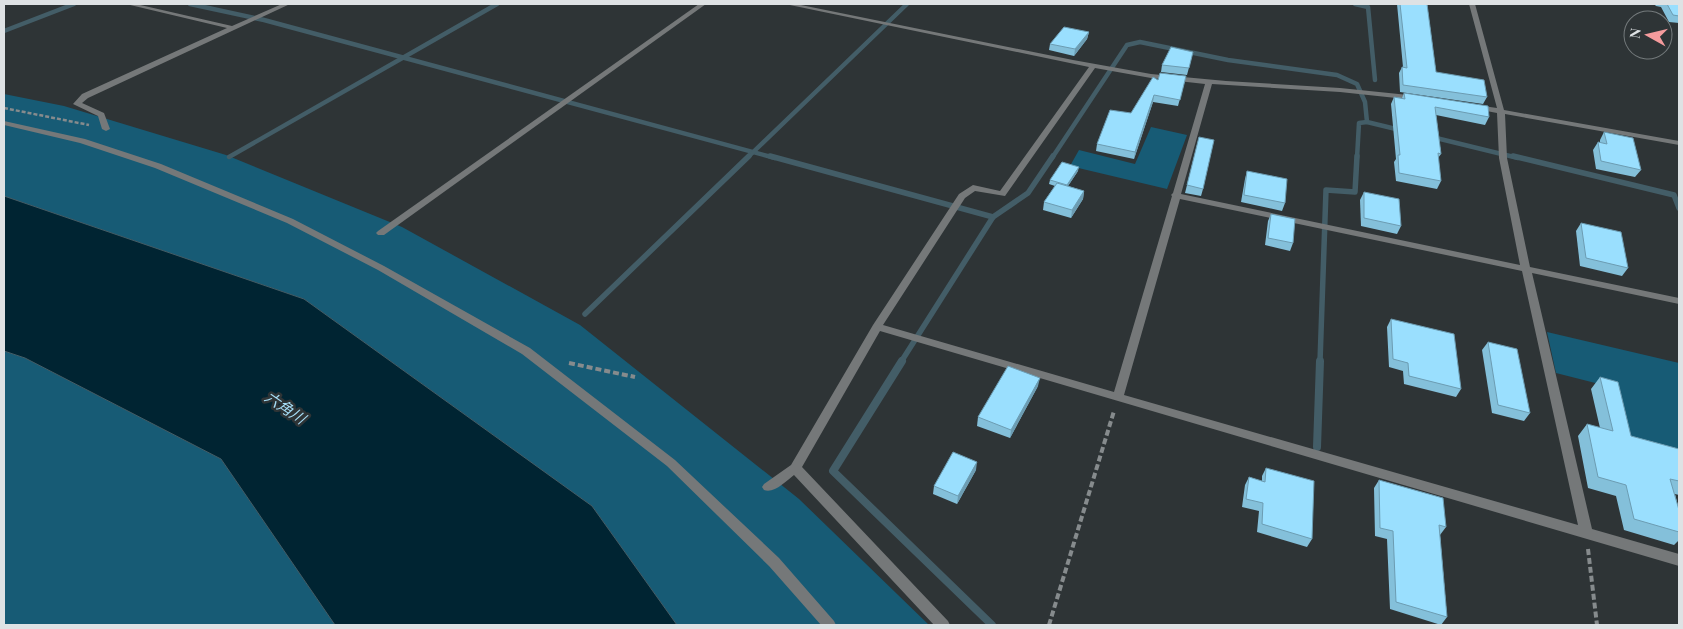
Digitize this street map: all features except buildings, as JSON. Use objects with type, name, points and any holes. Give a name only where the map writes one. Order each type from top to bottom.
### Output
[{"type":"street","points":[[129,4],[233,28]]},
{"type":"street","points":[[106,129],[101,115],[77,104],[85,96],[287,4]]},
{"type":"street","points":[[381,233],[556,106],[703,4]]},
{"type":"street","points":[[788,4],[1113,70],[1209,82],[1373,92],[1424,99]]},
{"type":"street","points":[[1472,4],[1501,111],[1501,147],[1503,158],[1526,269],[1586,532]]},
{"type":"street","points":[[768,488],[795,468],[877,327],[962,196],[973,188],[1002,194],[1097,66]]},
{"type":"street","points":[[1118,398],[1209,82]]},
{"type":"street","points":[[1462,105],[1679,144]]},
{"type":"street","points":[[4,123],[82,141],[158,166],[290,221],[381,268],[526,352],[671,463],[774,562],[829,625]]},
{"type":"street","points":[[1175,195],[1333,230],[1679,301]]},
{"type":"street","points":[[877,327],[1679,560]]},
{"type":"street","points":[[795,468],[943,625]]},
{"type":"path","points":[[4,108],[106,129]]},
{"type":"path","points":[[559,361],[635,377]]},
{"type":"path","points":[[1049,625],[1118,398]]},
{"type":"path","points":[[1586,532],[1597,625]]},
{"type":"shaded area","points":[[4,94],[64,106],[226,155],[402,227],[580,325],[799,499],[929,625],[677,625],[592,506],[304,299],[4,196]]},
{"type":"shaded area","points":[[1151,127],[1187,135],[1167,189],[1070,166],[1079,150],[1135,164]]},
{"type":"shaded area","points":[[1547,332],[1679,363],[1679,455],[1630,442],[1615,388],[1556,373]]},
{"type":"shaded area","points":[[4,351],[25,358],[221,459],[335,625],[4,625]]},
{"type":"water","name":"六角川","points":[[4,196],[304,299],[592,506],[677,625],[335,625],[221,459],[25,358],[4,351]]},
{"type":"waterway","points":[[4,31],[74,4]]},
{"type":"waterway","points":[[190,4],[264,20],[403,58]]},
{"type":"waterway","points":[[403,58],[497,4]]},
{"type":"waterway","points":[[753,152],[907,4]]},
{"type":"waterway","points":[[1355,4],[1368,7],[1375,80]]},
{"type":"waterway","points":[[1052,158],[1127,45],[1140,42],[1228,60],[1337,75],[1357,84],[1365,102],[1367,122]]},
{"type":"waterway","points":[[229,157],[403,58]]},
{"type":"waterway","points":[[403,58],[753,152]]},
{"type":"waterway","points":[[1357,158],[1359,123],[1367,122]]},
{"type":"waterway","points":[[1367,122],[1400,130]]},
{"type":"waterway","points":[[1432,137],[1518,158]]},
{"type":"waterway","points":[[747,158],[753,152]]},
{"type":"waterway","points":[[753,152],[775,158]]},
{"type":"waterway","points":[[585,314],[749,156]]},
{"type":"waterway","points":[[770,156],[993,217]]},
{"type":"waterway","points":[[993,217],[1028,193],[1053,156]]},
{"type":"waterway","points":[[1320,362],[1326,190],[1355,192],[1357,156]]},
{"type":"waterway","points":[[1513,156],[1674,195],[1679,208]]},
{"type":"waterway","points":[[901,362],[993,217]]},
{"type":"waterway","points":[[902,361],[833,471],[992,625]]},
{"type":"waterway","points":[[1317,447],[1320,361]]}]
